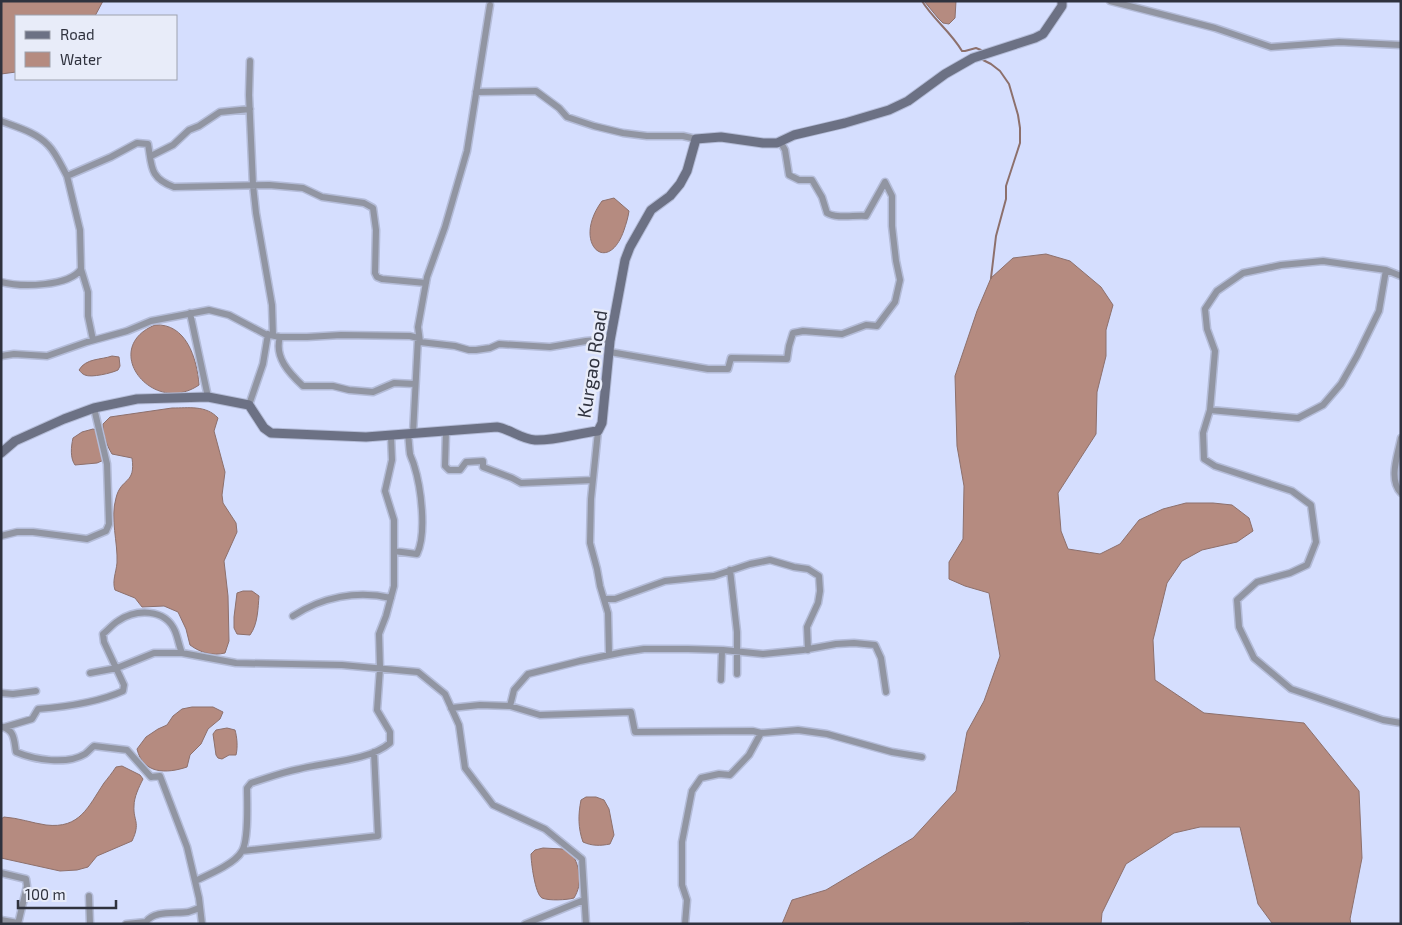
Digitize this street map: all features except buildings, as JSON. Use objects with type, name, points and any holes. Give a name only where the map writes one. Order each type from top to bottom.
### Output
[{"type":"street","points":[[476,92],[536,90],[559,108],[567,117],[594,126],[647,136],[683,136],[696,139],[721,137],[763,143],[780,141],[794,134],[889,110],[908,100],[972,58],[1035,38],[1043,34],[1062,6],[1062,1]]},
{"type":"street","points":[[1110,1],[1216,28],[1271,47],[1339,42],[1401,45]]},
{"type":"street","points":[[394,551],[417,554],[422,544],[423,531],[420,501],[414,465],[410,455],[418,327],[432,260],[445,228],[467,151],[490,5]]},
{"type":"street","points":[[1,453],[16,441],[64,419],[94,408],[137,399],[208,397],[249,405],[271,335],[272,305],[256,214],[253,185],[250,61]]},
{"type":"street","points":[[150,156],[173,145],[189,130],[199,126],[220,112],[250,109]]},
{"type":"street","points":[[1,121],[26,131],[47,144],[59,160],[67,176],[80,230],[81,269],[88,292],[88,316],[92,340]]},
{"type":"street","name":"Kurgao Road","points":[[249,405],[264,428],[271,433],[366,437],[497,427],[525,438],[536,440],[598,431],[602,423],[611,339],[623,269],[630,247],[651,210],[670,196],[680,184],[687,171],[696,139]]},
{"type":"street","points":[[610,352],[708,369],[728,369],[731,358],[787,359],[788,346],[793,333],[803,331],[842,334],[866,325],[877,326],[895,302],[900,280],[892,226],[892,196],[885,182],[866,216],[834,217],[827,214],[822,197],[812,180],[799,180],[789,175],[785,150],[780,141]]},
{"type":"street","points":[[67,176],[111,157],[137,142],[148,144],[155,176],[162,183],[174,186],[253,185],[303,188],[322,197],[364,204],[373,208],[376,230],[375,273],[377,277],[426,284]]},
{"type":"street","points":[[1401,276],[1386,270],[1323,261],[1281,265],[1244,272],[1217,291],[1205,309],[1207,329],[1215,351],[1210,410],[1203,433],[1204,458],[1215,466],[1292,491],[1310,505],[1316,542],[1307,565],[1290,573],[1257,582],[1237,600],[1239,627],[1254,658],[1291,689],[1383,720],[1401,723]]},
{"type":"street","points":[[1,282],[29,285],[50,283],[68,278],[80,272],[81,269]]},
{"type":"street","points":[[1210,410],[1298,418],[1323,406],[1341,384],[1379,310],[1386,270]]},
{"type":"street","points":[[1,356],[14,354],[48,356],[92,340],[127,331],[151,320],[210,310],[229,314],[254,329],[280,337],[394,335],[418,338],[420,342],[455,346],[469,350],[490,348],[499,344],[550,347],[611,339]]},
{"type":"street","points":[[190,313],[208,397]]},
{"type":"street","points":[[280,337],[278,346],[280,358],[292,376],[303,386],[333,386],[349,390],[373,392],[394,383],[415,384]]},
{"type":"street","points":[[1,536],[17,532],[33,532],[88,539],[106,531],[109,524],[107,464],[94,408]]},
{"type":"street","points":[[446,430],[445,466],[449,470],[460,470],[466,462],[483,461],[483,467],[521,483],[592,480]]},
{"type":"street","points":[[598,431],[592,480],[590,543],[608,613],[609,654]]},
{"type":"street","points":[[195,881],[222,867],[242,851],[246,836],[247,788],[251,783],[297,769],[358,757],[383,749],[390,743],[390,732],[378,710],[379,634],[394,586],[394,520],[385,491],[392,460],[391,436]]},
{"type":"street","points":[[1401,438],[1394,473],[1398,491],[1401,493]]},
{"type":"street","points":[[604,599],[616,600],[665,581],[714,576],[770,560],[808,569],[819,576],[820,591],[818,603],[807,627],[808,650]]},
{"type":"street","points":[[730,570],[737,632],[737,674]]},
{"type":"street","points":[[293,616],[318,602],[349,595],[366,594],[391,598]]},
{"type":"street","points":[[3,727],[32,719],[38,709],[97,699],[122,691],[124,686],[104,642],[103,634],[118,621],[132,613],[154,612],[166,619],[175,630],[182,653]]},
{"type":"street","points":[[510,706],[514,690],[528,674],[609,654],[644,649],[722,650],[763,654],[854,643],[875,645],[881,658],[886,692]]},
{"type":"street","points":[[721,680],[722,650]]},
{"type":"street","points":[[90,673],[117,668],[154,653],[182,653],[236,663],[342,665],[418,672],[445,694],[458,725],[466,768],[493,805],[545,829],[582,859],[586,924]]},
{"type":"street","points":[[1,693],[13,694],[36,691]]},
{"type":"street","points":[[451,708],[463,705],[510,706],[540,716],[631,712],[635,732],[744,731],[761,733],[798,730],[827,734],[892,752],[922,757]]},
{"type":"street","points":[[3,727],[14,736],[16,752],[25,756],[62,760],[85,754],[94,746],[126,750],[151,777],[160,776],[187,847],[202,924]]},
{"type":"street","points":[[685,924],[687,900],[682,885],[682,842],[692,791],[700,778],[719,774],[730,775],[749,755],[761,733]]},
{"type":"street","points":[[242,851],[378,836],[374,752]]},
{"type":"street","points":[[1,873],[26,879],[27,886],[18,924],[1,920]]},
{"type":"street","points":[[89,896],[90,924]]},
{"type":"street","points":[[525,924],[584,900]]},
{"type":"street","points":[[126,924],[146,922],[148,918],[161,914],[189,912],[200,908]]},
{"type":"water","points":[[1,1],[103,1],[96,15],[15,15],[15,72],[1,74]]},
{"type":"water","points":[[924,1],[956,1],[955,18],[949,24],[943,23]]},
{"type":"water","points":[[614,198],[629,211],[628,216],[617,244],[609,251],[602,253],[595,249],[591,241],[590,230],[593,216],[602,201]]},
{"type":"water","points":[[1046,254],[1070,261],[1101,287],[1113,305],[1106,330],[1106,356],[1097,392],[1096,434],[1058,493],[1061,531],[1068,549],[1100,554],[1120,544],[1139,520],[1163,509],[1186,503],[1232,505],[1249,518],[1253,531],[1237,542],[1202,550],[1182,561],[1167,583],[1153,640],[1155,680],[1204,713],[1304,723],[1359,791],[1362,858],[1350,919],[1351,924],[1272,923],[1258,904],[1240,827],[1200,827],[1174,833],[1126,864],[1102,913],[1101,924],[1031,924],[1029,922],[1001,924],[782,924],[792,900],[826,890],[913,838],[956,791],[967,732],[984,701],[1000,656],[989,593],[949,579],[949,562],[963,539],[964,486],[957,446],[955,376],[977,311],[991,278],[1013,258]]},
{"type":"water","points":[[155,325],[166,326],[175,330],[188,344],[196,364],[199,385],[181,393],[164,392],[150,386],[138,376],[132,363],[132,349],[139,335]]},
{"type":"water","points":[[112,356],[119,357],[120,366],[118,370],[107,374],[88,376],[79,370],[90,361]]},
{"type":"water","points":[[172,408],[203,409],[218,418],[214,431],[225,472],[222,495],[223,503],[236,523],[237,532],[224,561],[228,596],[229,641],[225,653],[211,654],[194,648],[190,645],[186,629],[178,612],[164,606],[142,607],[135,598],[115,590],[114,587],[117,563],[114,506],[118,491],[130,477],[133,467],[132,458],[112,454],[105,439],[103,424],[110,417]]},
{"type":"water","points":[[96,430],[104,460],[97,463],[75,465],[71,452],[73,438],[82,432]]},
{"type":"water","points":[[252,591],[259,596],[256,621],[250,635],[237,634],[234,628],[237,593]]},
{"type":"water","points":[[213,707],[223,712],[220,719],[208,729],[201,744],[190,755],[187,767],[171,771],[150,768],[144,763],[137,749],[146,737],[167,725],[173,716],[182,709]]},
{"type":"water","points":[[227,728],[235,730],[237,752],[236,755],[229,755],[222,759],[216,755],[213,734],[216,730]]},
{"type":"water","points":[[122,766],[140,775],[143,779],[134,803],[136,830],[132,841],[97,856],[88,867],[77,870],[60,871],[1,858],[1,819],[4,817],[46,825],[67,824],[75,820],[88,808],[116,767]]},
{"type":"water","points":[[586,797],[596,797],[604,800],[609,809],[614,835],[610,844],[596,845],[583,842],[579,827],[579,811],[581,800]]},
{"type":"water","points":[[543,848],[563,849],[572,853],[579,875],[579,887],[574,898],[549,900],[542,898],[537,891],[531,854],[535,850]]},
{"type":"waterway","points":[[922,1],[962,51],[976,48],[981,50]]},
{"type":"waterway","points":[[983,60],[1000,71],[1009,84],[1020,128],[1020,143],[1006,186],[1006,199],[996,236],[991,278]]}]
